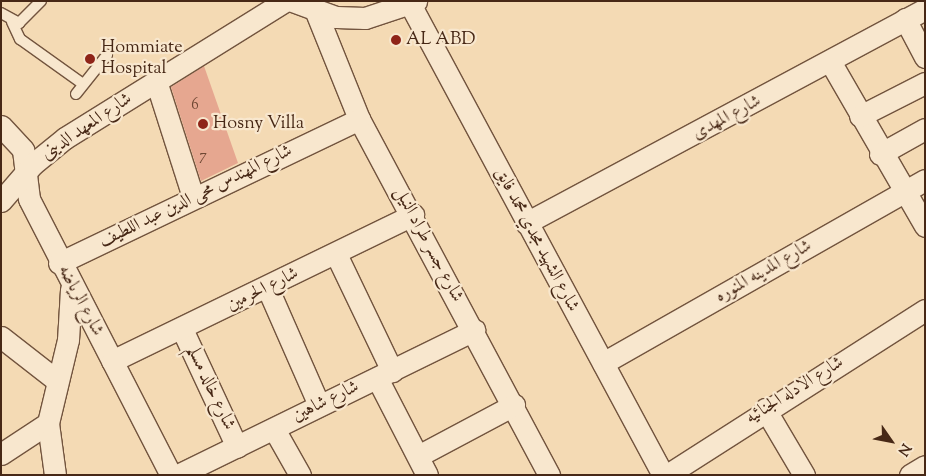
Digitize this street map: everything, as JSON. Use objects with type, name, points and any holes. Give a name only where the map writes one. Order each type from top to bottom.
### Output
[{"type":"street","name":"شارع المعهد الدينى","points":[[1,201],[27,171],[66,138],[285,1]]},
{"type":"street","points":[[292,1],[316,12],[365,18],[413,3]]},
{"type":"street","name":"شارع الشهيد مجدي محمد فايق","points":[[413,3],[526,223],[665,475]]},
{"type":"street","name":"شارع المهدى","points":[[526,223],[831,63],[925,9]]},
{"type":"street","name":"شارع جسر طراد النيل","points":[[316,12],[360,119],[514,405],[549,475]]},
{"type":"street","points":[[905,19],[925,56]]},
{"type":"street","points":[[831,63],[880,154],[925,226]]},
{"type":"street","points":[[156,81],[193,197]]},
{"type":"street","points":[[860,116],[925,83]]},
{"type":"street","name":"شارع المهندس محى الدين عبد اللطيف","points":[[59,262],[360,119]]},
{"type":"street","name":"شارع الرياضه","points":[[1,126],[23,150],[29,198],[59,262],[171,475]]},
{"type":"street","points":[[880,154],[925,129]]},
{"type":"street","name":"شارع المدينه المنوره","points":[[603,363],[925,180]]},
{"type":"street","name":"شارع الحرمين","points":[[112,361],[268,289],[413,215]]},
{"type":"street","points":[[336,254],[418,456],[428,475]]},
{"type":"street","points":[[55,475],[48,423],[56,380],[68,340],[71,285]]},
{"type":"street","points":[[268,289],[318,403]]},
{"type":"street","name":"شارع الادله الجنائيه","points":[[665,475],[765,409],[925,310]]},
{"type":"street","name":"شارع خالد مسلم","points":[[182,329],[237,447]]},
{"type":"street","name":"شارع شاهين","points":[[178,475],[274,429],[318,403],[385,374],[474,330]]},
{"type":"street","points":[[1,337],[56,380]]},
{"type":"street","points":[[418,456],[514,405]]},
{"type":"street","points":[[765,409],[804,475]]},
{"type":"street","points":[[1,454],[48,423]]},
{"type":"street","points":[[274,429],[300,475]]},
{"type":"street","points":[[910,475],[925,466]]},
{"type":"lane","points":[[12,22],[26,18],[41,1]]},
{"type":"lane","points":[[1,13],[12,22],[20,39],[84,84]]},
{"type":"lane","points":[[76,94],[106,55]]},
{"type":"building","name":"Hosny Villa","points":[[204,66],[238,163],[201,181],[171,87]]},
{"type":"place","name":"AL ABD","points":[[396,40]]},
{"type":"place","name":"Hommiate Hospital","points":[[90,59]]},
{"type":"place","name":"Hosny Villa","points":[[203,124]]}]
